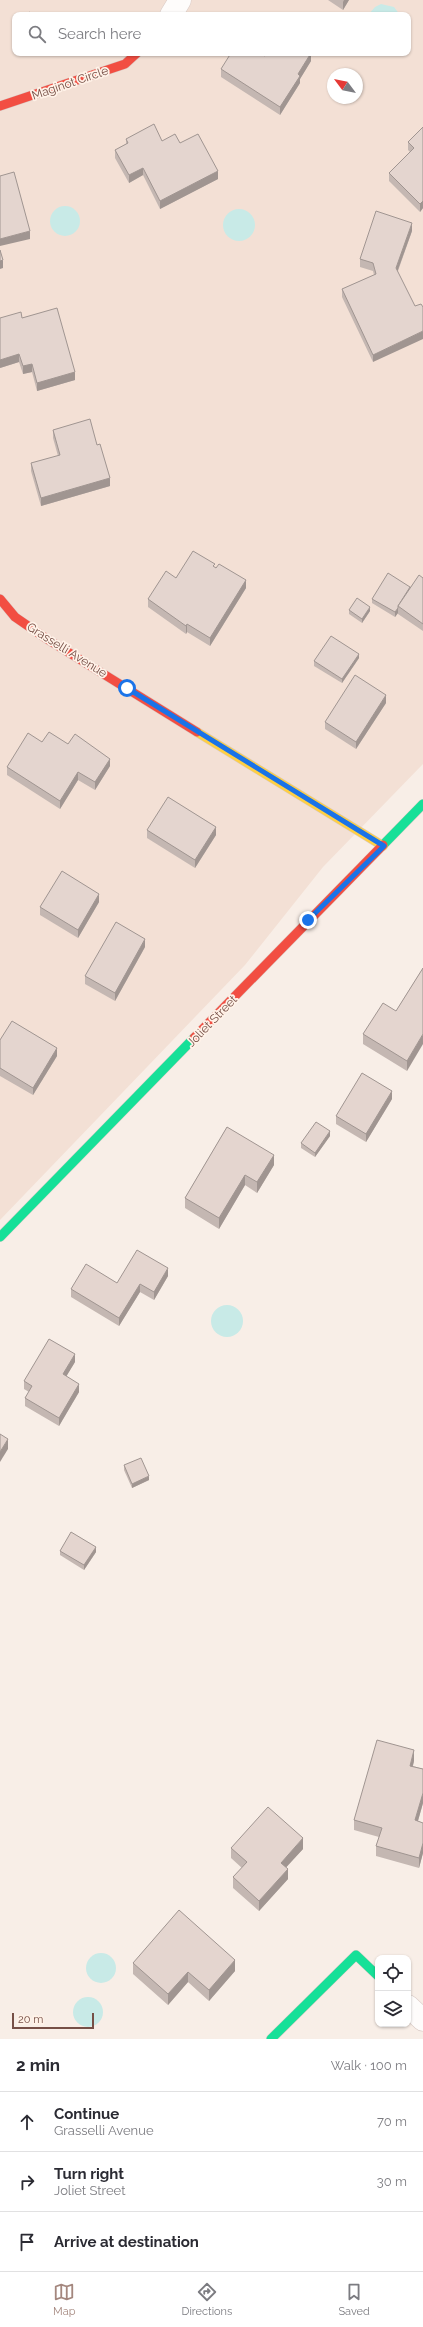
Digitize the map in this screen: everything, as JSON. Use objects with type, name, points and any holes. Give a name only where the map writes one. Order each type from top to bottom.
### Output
[{"type":"street","points":[[173,12],[180,0]]},
{"type":"street","name":"Maginot Circle","points":[[0,106],[125,64],[134,56]]},
{"type":"street","name":"Grasselli Avenue","points":[[0,599],[15,617],[47,639],[384,846]]},
{"type":"street","name":"Joliet Street","points":[[0,1237],[308,920],[384,846],[423,804]]},
{"type":"street","points":[[271,2039],[356,1955],[375,1973]]},
{"type":"street","points":[[411,2009],[423,2020]]},
{"type":"shaded area","points":[[0,0],[423,0],[423,764],[323,867],[245,965],[0,1220]]},
{"type":"water","points":[[381,4],[394,7],[398,12],[371,12],[375,7]]},
{"type":"water","points":[[65,206],[75,211],[80,221],[75,231],[65,236],[55,231],[50,221],[55,211]]},
{"type":"water","points":[[236,209],[242,209],[252,216],[255,225],[254,231],[248,238],[242,241],[236,241],[226,234],[223,228],[223,222],[230,212]]},
{"type":"water","points":[[227,1305],[233,1306],[240,1312],[243,1321],[242,1327],[236,1334],[227,1337],[221,1336],[214,1330],[211,1321],[212,1315],[218,1308]]},
{"type":"water","points":[[101,1953],[112,1957],[116,1968],[112,1979],[101,1983],[90,1979],[86,1968],[90,1957]]},
{"type":"water","points":[[88,1997],[94,1998],[102,2006],[102,2018],[94,2026],[88,2027],[82,2026],[74,2018],[73,2012],[74,2006],[82,1998]]},
{"type":"building","points":[[229,56],[309,56],[298,74],[300,76],[280,107],[221,69]]},
{"type":"building","points":[[154,124],[162,141],[175,134],[180,143],[198,134],[218,171],[160,201],[143,168],[129,175],[115,150],[128,143],[126,139]]},
{"type":"building","points":[[423,127],[423,201],[420,204],[389,173],[414,148],[408,142]]},
{"type":"building","points":[[14,172],[30,231],[0,239],[0,176]]},
{"type":"building","points":[[376,211],[412,223],[396,268],[415,306],[421,304],[423,307],[423,331],[373,355],[342,289],[376,274],[373,263],[360,259]]},
{"type":"building","points":[[0,250],[3,260],[0,261]]},
{"type":"building","points":[[57,308],[75,372],[37,383],[32,364],[23,366],[19,354],[0,360],[0,318],[21,312],[22,318]]},
{"type":"building","points":[[90,419],[97,445],[100,444],[110,478],[41,498],[31,463],[60,455],[53,430]]},
{"type":"building","points":[[193,551],[215,564],[213,566],[216,568],[219,564],[246,580],[210,638],[187,624],[186,626],[148,599],[166,571],[176,578]]},
{"type":"building","points":[[388,573],[410,587],[395,612],[372,599]]},
{"type":"building","points":[[419,575],[423,578],[423,624],[398,606]]},
{"type":"building","points":[[357,598],[370,607],[362,619],[349,610]]},
{"type":"building","points":[[331,636],[359,654],[342,679],[314,661]]},
{"type":"building","points":[[355,675],[386,695],[356,742],[325,722]]},
{"type":"building","points":[[49,732],[68,744],[75,734],[110,759],[95,782],[78,772],[60,801],[7,767],[28,733],[42,742]]},
{"type":"building","points":[[168,797],[216,827],[195,860],[147,830]]},
{"type":"building","points":[[62,871],[99,894],[78,930],[40,907]]},
{"type":"building","points":[[116,922],[145,939],[115,993],[85,976]]},
{"type":"building","points":[[423,968],[423,1034],[407,1061],[363,1034],[383,1003],[396,1011]]},
{"type":"building","points":[[12,1021],[57,1048],[33,1088],[0,1068],[0,1040]]},
{"type":"building","points":[[362,1073],[392,1091],[366,1134],[336,1116]]},
{"type":"building","points":[[316,1122],[330,1131],[315,1153],[301,1143]]},
{"type":"building","points":[[227,1127],[274,1155],[257,1182],[245,1175],[219,1218],[185,1198]]},
{"type":"building","points":[[137,1250],[168,1268],[154,1292],[140,1284],[119,1318],[71,1289],[86,1264],[117,1283]]},
{"type":"building","points":[[49,1339],[75,1354],[63,1374],[79,1384],[59,1418],[25,1398],[32,1386],[24,1381]]},
{"type":"building","points":[[0,1434],[8,1439],[0,1452]]},
{"type":"building","points":[[141,1458],[149,1476],[132,1484],[124,1465]]},
{"type":"building","points":[[71,1532],[96,1547],[84,1565],[60,1551]]},
{"type":"building","points":[[377,1740],[414,1750],[410,1766],[423,1769],[423,1793],[415,1820],[423,1823],[423,1843],[419,1858],[376,1846],[382,1828],[354,1820]]},
{"type":"building","points":[[268,1807],[303,1838],[281,1863],[288,1869],[259,1901],[233,1877],[247,1862],[231,1848]]},
{"type":"building","points":[[179,1910],[235,1960],[209,1990],[188,1972],[168,1994],[133,1963]]},
{"type":"traffic: fast","points":[[383,845],[423,804]]},
{"type":"traffic: fast","points":[[0,1237],[194,1038]]},
{"type":"traffic: fast","points":[[271,2039],[356,1955],[375,1973]]},
{"type":"traffic: slow","points":[[197,732],[383,846]]},
{"type":"traffic: jam","points":[[0,106],[125,64],[134,56]]},
{"type":"traffic: jam","points":[[0,599],[15,617],[47,639],[197,732]]},
{"type":"traffic: jam","points":[[194,1038],[383,845]]},
{"type":"route","points":[[127,688],[384,846],[308,920]]}]
